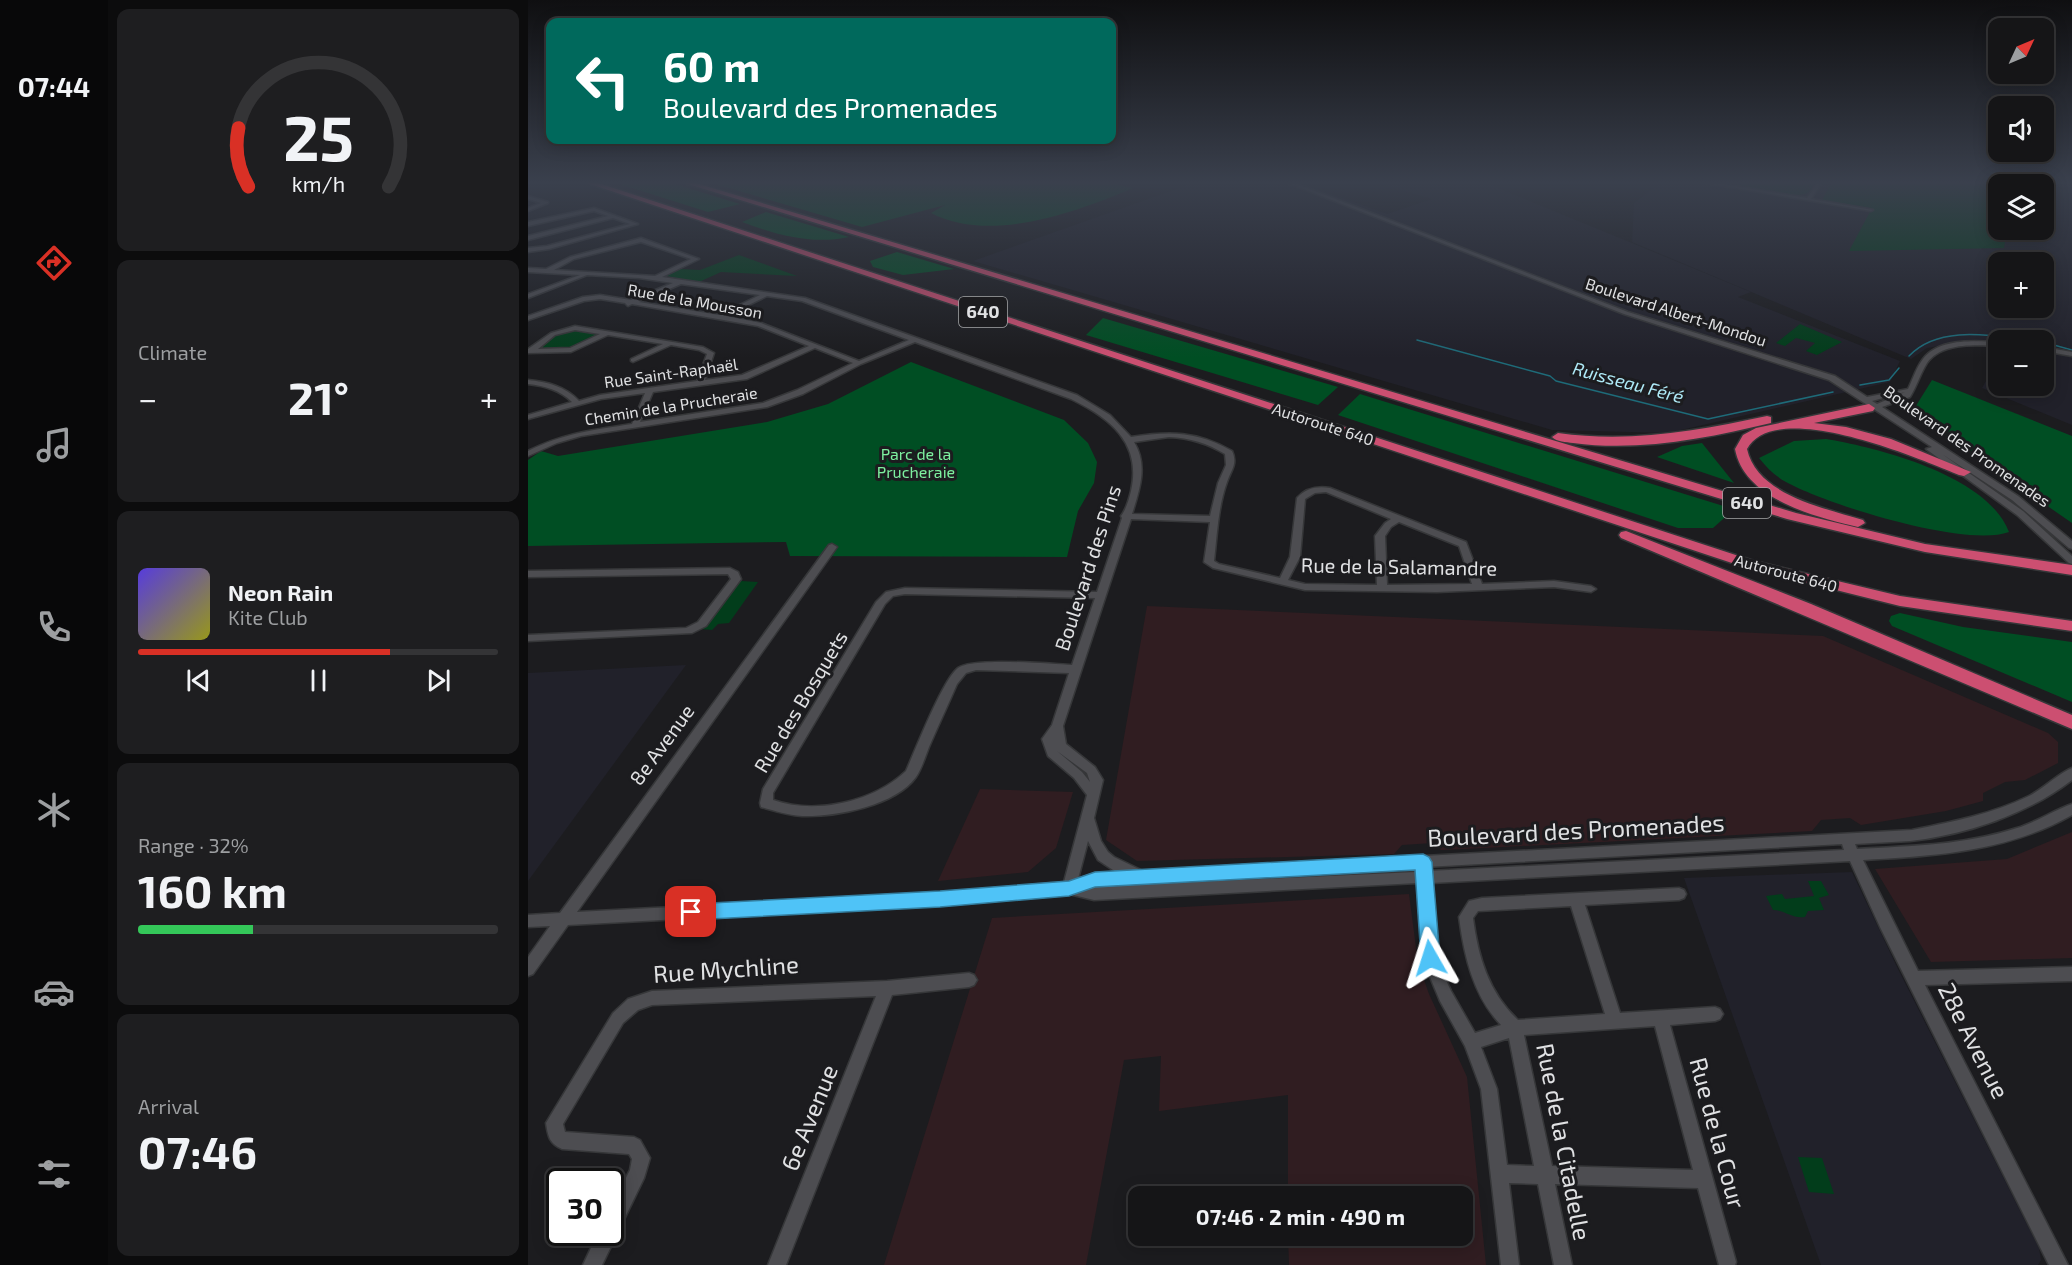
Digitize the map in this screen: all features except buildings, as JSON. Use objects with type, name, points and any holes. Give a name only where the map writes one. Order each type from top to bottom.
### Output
[{"type":"highway","name":"Autoroute 640","points":[[764,240],[1737,560],[1806,580],[1938,608],[2072,626]]},
{"type":"highway","name":"640","points":[[877,240],[1836,528],[1937,551],[2072,570]]},
{"type":"highway","points":[[1448,412],[1566,438],[1632,443],[1677,438],[1869,404]]},
{"type":"highway","points":[[1869,404],[1753,434],[1745,441],[1740,452],[1748,470],[1776,491],[1825,512],[1893,533],[2052,568]]},
{"type":"highway","points":[[1782,426],[1817,427],[1864,435],[1908,449],[1964,472]]},
{"type":"highway","points":[[1515,487],[1576,516],[1788,601],[2072,722]]},
{"type":"street","points":[[528,250],[547,248],[576,240]]},
{"type":"street","name":"Boulevard Albert-Mondou","points":[[1436,240],[1626,314],[1792,364],[1869,404]]},
{"type":"street","points":[[547,271],[572,258],[638,241],[696,259],[657,278]]},
{"type":"street","points":[[667,249],[657,254],[675,251]]},
{"type":"street","name":"Boulevard des Pins","points":[[528,270],[657,278],[768,292],[820,304],[1087,403],[1119,426],[1130,441],[1138,472],[1056,726],[1060,746],[1095,774],[1097,783],[1092,793],[1069,888]]},
{"type":"street","points":[[528,296],[586,274]]},
{"type":"street","points":[[627,304],[680,282]]},
{"type":"street","points":[[722,316],[768,292]]},
{"type":"street","name":"Rue de la Mousson","points":[[528,318],[592,297],[627,304],[722,316],[759,324],[859,363]]},
{"type":"street","points":[[529,351],[548,336],[567,329],[671,343],[710,351],[700,383]]},
{"type":"street","points":[[529,351],[571,350],[608,333]]},
{"type":"street","name":"Chemin de la Prucheraie","points":[[528,454],[554,441],[580,434],[765,405],[800,393],[859,363],[916,339]]},
{"type":"street","points":[[633,360],[671,343]]},
{"type":"street","points":[[1869,404],[1904,398],[1913,386],[1925,360],[1938,351],[1968,344],[1988,344]]},
{"type":"street","name":"Rue Saint-Raphaël","points":[[528,417],[576,402],[744,377],[814,346]]},
{"type":"street","points":[[2054,351],[2072,354]]},
{"type":"street","points":[[528,382],[547,384],[561,390],[576,402]]},
{"type":"street","points":[[635,424],[650,390]]},
{"type":"street","name":"Boulevard des Promenades","points":[[1869,404],[2026,518],[2072,561]]},
{"type":"street","name":"Boulevard des Promenades","points":[[1869,404],[2022,503],[2072,546]]},
{"type":"street","name":"Rue de la Salamandre","points":[[1130,441],[1168,433],[1184,434],[1229,453],[1232,464],[1224,477],[1214,519],[1209,562],[1238,572],[1305,587],[1478,588],[1554,584],[1591,589]]},
{"type":"street","points":[[1283,581],[1295,557],[1301,498],[1311,491],[1327,490],[1463,544],[1478,588]]},
{"type":"street","points":[[1125,516],[1214,519]]},
{"type":"street","points":[[1382,587],[1380,536],[1388,525],[1398,518]]},
{"type":"street","name":"8e Avenue","points":[[528,969],[832,547]]},
{"type":"street","points":[[528,574],[730,571],[735,574],[736,579],[702,624],[688,631],[528,638]]},
{"type":"street","name":"Rue des Bosquets","points":[[1076,669],[976,666],[962,670],[952,683],[911,774],[900,785],[861,805],[839,810],[776,808],[766,803],[767,793],[885,598],[905,591],[1099,596]]},
{"type":"street","name":"Boulevard des Promenades","points":[[1069,888],[1094,894],[1912,835],[1970,824],[2019,807],[2048,791],[2072,773]]},
{"type":"street","name":"Boulevard des Promenades","points":[[528,921],[940,899],[1069,888],[1095,879],[1931,851],[1981,844],[2052,820],[2072,809]]},
{"type":"street","points":[[1087,815],[1095,846],[1104,859],[1118,868],[1145,877]]},
{"type":"street","name":"28e Avenue","points":[[1846,839],[2059,1265]]},
{"type":"street","points":[[1423,869],[1430,958],[1445,996],[1471,1042],[1489,1089],[1510,1265]]},
{"type":"street","points":[[1515,1028],[1498,1010],[1477,969],[1466,917],[1474,905],[1679,894]]},
{"type":"street","points":[[1576,899],[1616,1021]]},
{"type":"street","points":[[1915,978],[2072,974]]},
{"type":"street","name":"Rue Mychline","points":[[624,1202],[639,1173],[641,1158],[634,1146],[562,1140],[556,1135],[554,1123],[618,1018],[633,1004],[652,998],[887,988],[969,980]]},
{"type":"street","name":"6e Avenue","points":[[777,1265],[887,988]]},
{"type":"street","points":[[1471,1042],[1515,1028],[1715,1014]]},
{"type":"street","name":"Rue de la Cour","points":[[1660,1017],[1727,1262]]},
{"type":"street","name":"Rue de la Citadelle","points":[[1515,1028],[1563,1265]]},
{"type":"street","points":[[1500,1174],[1704,1179]]},
{"type":"street","points":[[592,1265],[602,1246]]},
{"type":"shaded area","points":[[1032,240],[1625,240],[1751,292],[1738,297],[1900,361],[1890,382],[1668,433],[1552,430],[973,261]]},
{"type":"shaded area","points":[[1632,240],[2072,240],[2072,352],[2054,349],[2054,330],[1988,330],[1988,340],[1927,348],[1911,359],[1632,242]]},
{"type":"shaded area","points":[[2054,353],[2072,356],[2072,425],[2001,396],[2054,396]]},
{"type":"shaded area","points":[[1988,378],[1988,390],[1982,388]]},
{"type":"shaded area","points":[[1147,606],[1823,636],[2048,733],[2058,742],[2058,763],[2025,780],[2005,782],[1983,793],[1983,801],[1946,811],[1861,825],[1850,818],[1821,820],[1812,831],[1441,850],[1433,843],[1402,845],[1394,854],[1137,861],[1106,840]]},
{"type":"shaded area","points":[[686,665],[528,881],[528,673]]},
{"type":"shaded area","points":[[980,789],[1073,792],[1056,848],[1028,872],[938,881]]},
{"type":"shaded area","points":[[2072,832],[2072,958],[1931,962],[1875,869],[2007,859]]},
{"type":"shaded area","points":[[1852,872],[1897,967],[2039,1248],[2041,1260],[2038,1265],[1821,1265],[1684,878]]},
{"type":"shaded area","points":[[1409,894],[1418,963],[1429,994],[1467,1077],[1486,1265],[1289,1265],[1288,1246],[1473,1246],[1473,1186],[1288,1186],[1288,1095],[1159,1111],[1161,1056],[1124,1060],[1086,1265],[884,1265],[992,918]]},
{"type":"green space","points":[[1855,240],[2005,240],[2004,248],[1849,251]]},
{"type":"green space","points":[[897,252],[954,269],[903,275],[873,267],[870,261]]},
{"type":"green space","points":[[739,255],[797,276],[721,272],[699,282],[666,276],[680,269],[700,270]]},
{"type":"green space","points":[[1103,318],[1338,387],[1318,405],[1086,335]]},
{"type":"green space","points":[[1800,324],[1842,342],[1817,355],[1806,351],[1815,343],[1796,338],[1785,346],[1776,343]]},
{"type":"green space","points":[[567,329],[608,333],[575,349],[531,351],[548,336]]},
{"type":"green space","name":"Parc de la Prucheraie","points":[[911,362],[1064,420],[1088,443],[1097,462],[1094,483],[1078,511],[1067,557],[790,556],[786,542],[528,546],[528,460],[541,451],[558,456],[767,422],[828,404]]},
{"type":"green space","points":[[1932,380],[2072,436],[2072,523],[1923,420],[1914,409]]},
{"type":"green space","points":[[1360,394],[1730,508],[1731,512],[1713,528],[1678,528],[1338,415]]},
{"type":"green space","points":[[1826,439],[1874,449],[1930,468],[1956,480],[1979,495],[1997,512],[2009,532],[1989,535],[1962,534],[1897,522],[1833,502],[1786,482],[1771,472],[1759,458],[1794,441]]},
{"type":"green space","points":[[1702,443],[1734,483],[1657,457],[1682,446]]},
{"type":"green space","points":[[741,581],[758,582],[729,623],[718,624],[712,630],[701,629]]},
{"type":"green space","points":[[1900,613],[1963,627],[2072,642],[2072,702],[1892,626],[1889,621],[1891,616]]},
{"type":"green space","points":[[1808,881],[1821,881],[1829,895],[1819,898],[1824,910],[1808,911],[1805,917],[1800,917],[1773,910],[1766,896],[1782,894],[1785,899],[1814,896]]},
{"type":"green space","points":[[1798,1157],[1822,1158],[1834,1194],[1809,1192]]},
{"type":"waterway","name":"Ruisseau Féré","points":[[1909,356],[1921,346],[1936,339],[1951,336],[1988,335]]},
{"type":"waterway","name":"Ruisseau Féré","points":[[1417,340],[1550,376],[1556,381],[1708,419],[1833,392]]},
{"type":"waterway","name":"Ruisseau Féré","points":[[2054,345],[2072,350]]},
{"type":"waterway","name":"Ruisseau Féré","points":[[1860,385],[1889,380],[1899,368]]},
{"type":"route","points":[[691,912],[940,899],[1069,888],[1095,879],[1423,862],[1430,958]]}]
